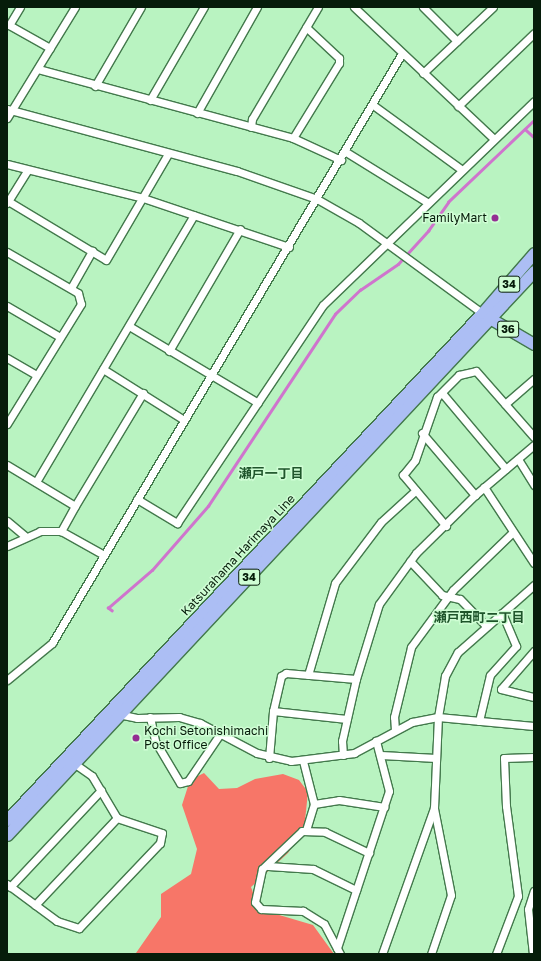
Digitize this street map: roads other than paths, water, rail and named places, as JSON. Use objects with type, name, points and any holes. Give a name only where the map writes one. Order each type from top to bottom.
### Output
[{"type":"main road","name":"Katsurahama Harimaya Line","points":[[7,820],[121,714],[487,316],[534,253]]},
{"type":"main road","name":"Katsurahama Harimaya Line","points":[[7,834],[70,760],[108,711],[487,316],[534,271]]},
{"type":"main road","name":"36","points":[[487,316],[534,344]]},
{"type":"street","points":[[20,7],[9,25],[50,48]]},
{"type":"street","points":[[7,118],[9,110],[38,69],[75,7]]},
{"type":"street","points":[[95,86],[141,7]]},
{"type":"street","points":[[150,100],[204,7]]},
{"type":"street","points":[[197,113],[257,7]]},
{"type":"street","points":[[251,127],[252,119],[318,7]]},
{"type":"street","points":[[354,7],[402,55],[494,139]]},
{"type":"street","points":[[423,7],[457,41]]},
{"type":"street","points":[[423,73],[493,7]]},
{"type":"street","points":[[293,138],[339,63],[339,58],[306,27]]},
{"type":"street","points":[[458,106],[534,33]]},
{"type":"street","points":[[7,680],[52,643],[184,420],[346,152],[402,55]]},
{"type":"street","points":[[38,69],[95,86],[293,138],[341,160]]},
{"type":"street","points":[[137,500],[177,523],[323,305],[534,101]]},
{"type":"street","points":[[373,105],[462,170]]},
{"type":"street","points":[[9,110],[168,154],[237,171],[317,199],[387,242],[487,316]]},
{"type":"street","points":[[346,152],[428,202]]},
{"type":"street","points":[[28,170],[8,202],[106,260],[168,154]]},
{"type":"street","points":[[7,164],[143,198],[240,229],[289,247]]},
{"type":"street","points":[[36,482],[194,215]]},
{"type":"street","points":[[169,351],[240,229]]},
{"type":"street","points":[[71,288],[92,251]]},
{"type":"street","points":[[7,252],[71,288],[78,294],[81,304],[37,376],[10,413],[7,424]]},
{"type":"street","points":[[7,306],[60,337]]},
{"type":"street","points":[[129,326],[258,404]]},
{"type":"street","points":[[7,358],[37,376]]},
{"type":"street","points":[[103,369],[184,420]]},
{"type":"street","points":[[446,526],[403,475],[412,466],[422,433],[430,420],[431,407],[442,393],[471,369],[476,370],[534,437]]},
{"type":"street","points":[[505,404],[534,379]]},
{"type":"street","points":[[60,531],[143,393]]},
{"type":"street","points":[[442,393],[506,468]]},
{"type":"street","points":[[422,433],[475,495]]},
{"type":"street","points":[[343,755],[347,719],[356,679],[379,604],[410,561],[475,495],[534,445]]},
{"type":"street","points":[[518,459],[534,485]]},
{"type":"street","points":[[7,465],[75,506]]},
{"type":"street","points":[[484,487],[534,563]]},
{"type":"street","points":[[308,675],[335,583],[381,522],[416,490]]},
{"type":"street","points":[[7,521],[25,536]]},
{"type":"street","points":[[7,546],[25,536],[40,531],[60,531],[104,555]]},
{"type":"street","points":[[395,730],[394,716],[409,652],[420,632],[449,597],[513,532]]},
{"type":"street","points":[[410,561],[442,595],[460,599],[486,626]]},
{"type":"street","points":[[431,954],[451,894],[434,808],[438,717],[451,662],[486,626],[534,585]]},
{"type":"street","points":[[479,721],[490,675],[516,646],[502,612]]},
{"type":"street","points":[[534,651],[501,689],[534,697]]},
{"type":"street","points":[[270,758],[273,711],[281,676],[286,673],[356,679]]},
{"type":"street","points":[[108,711],[150,717],[179,717],[220,734],[270,758],[303,761],[343,755],[376,741],[412,722],[438,717],[534,726]]},
{"type":"street","points":[[273,711],[347,719]]},
{"type":"street","points":[[150,717],[154,741],[180,783],[188,780],[220,734]]},
{"type":"street","points":[[339,951],[356,890],[389,791],[381,755],[376,741]]},
{"type":"street","points":[[381,755],[436,758]]},
{"type":"street","points":[[496,954],[518,896],[506,806],[504,758],[534,757]]},
{"type":"street","points":[[70,760],[92,776],[117,818],[162,833],[160,843],[79,928],[57,921],[9,886],[100,790]]},
{"type":"street","points":[[303,761],[314,804],[306,831],[268,866],[262,869],[255,902],[261,909],[303,911],[324,924],[339,951]]},
{"type":"street","points":[[314,804],[339,800],[384,807]]},
{"type":"street","points":[[382,954],[434,808]]},
{"type":"street","points":[[35,905],[117,818]]},
{"type":"street","points":[[306,831],[325,832],[369,853]]},
{"type":"street","points":[[268,866],[313,869],[356,890]]},
{"type":"street","points":[[533,954],[529,900],[534,891]]},
{"type":"street","points":[[518,896],[529,900]]},
{"type":"waterway","points":[[112,611],[108,608],[152,570],[208,506],[335,314],[360,290],[398,264],[428,231],[448,202],[534,120]]},
{"type":"waterway","points":[[525,129],[534,137]]},
{"type":"place","name":"FamilyMart","points":[[495,218]]},
{"type":"place","name":"Kochi Setonishimachi Post Office","points":[[136,738]]},
{"type":"district","name":"瀬戸一丁目","points":[[271,473]]},
{"type":"district","name":"瀬戸西町二丁目","points":[[479,617]]}]
